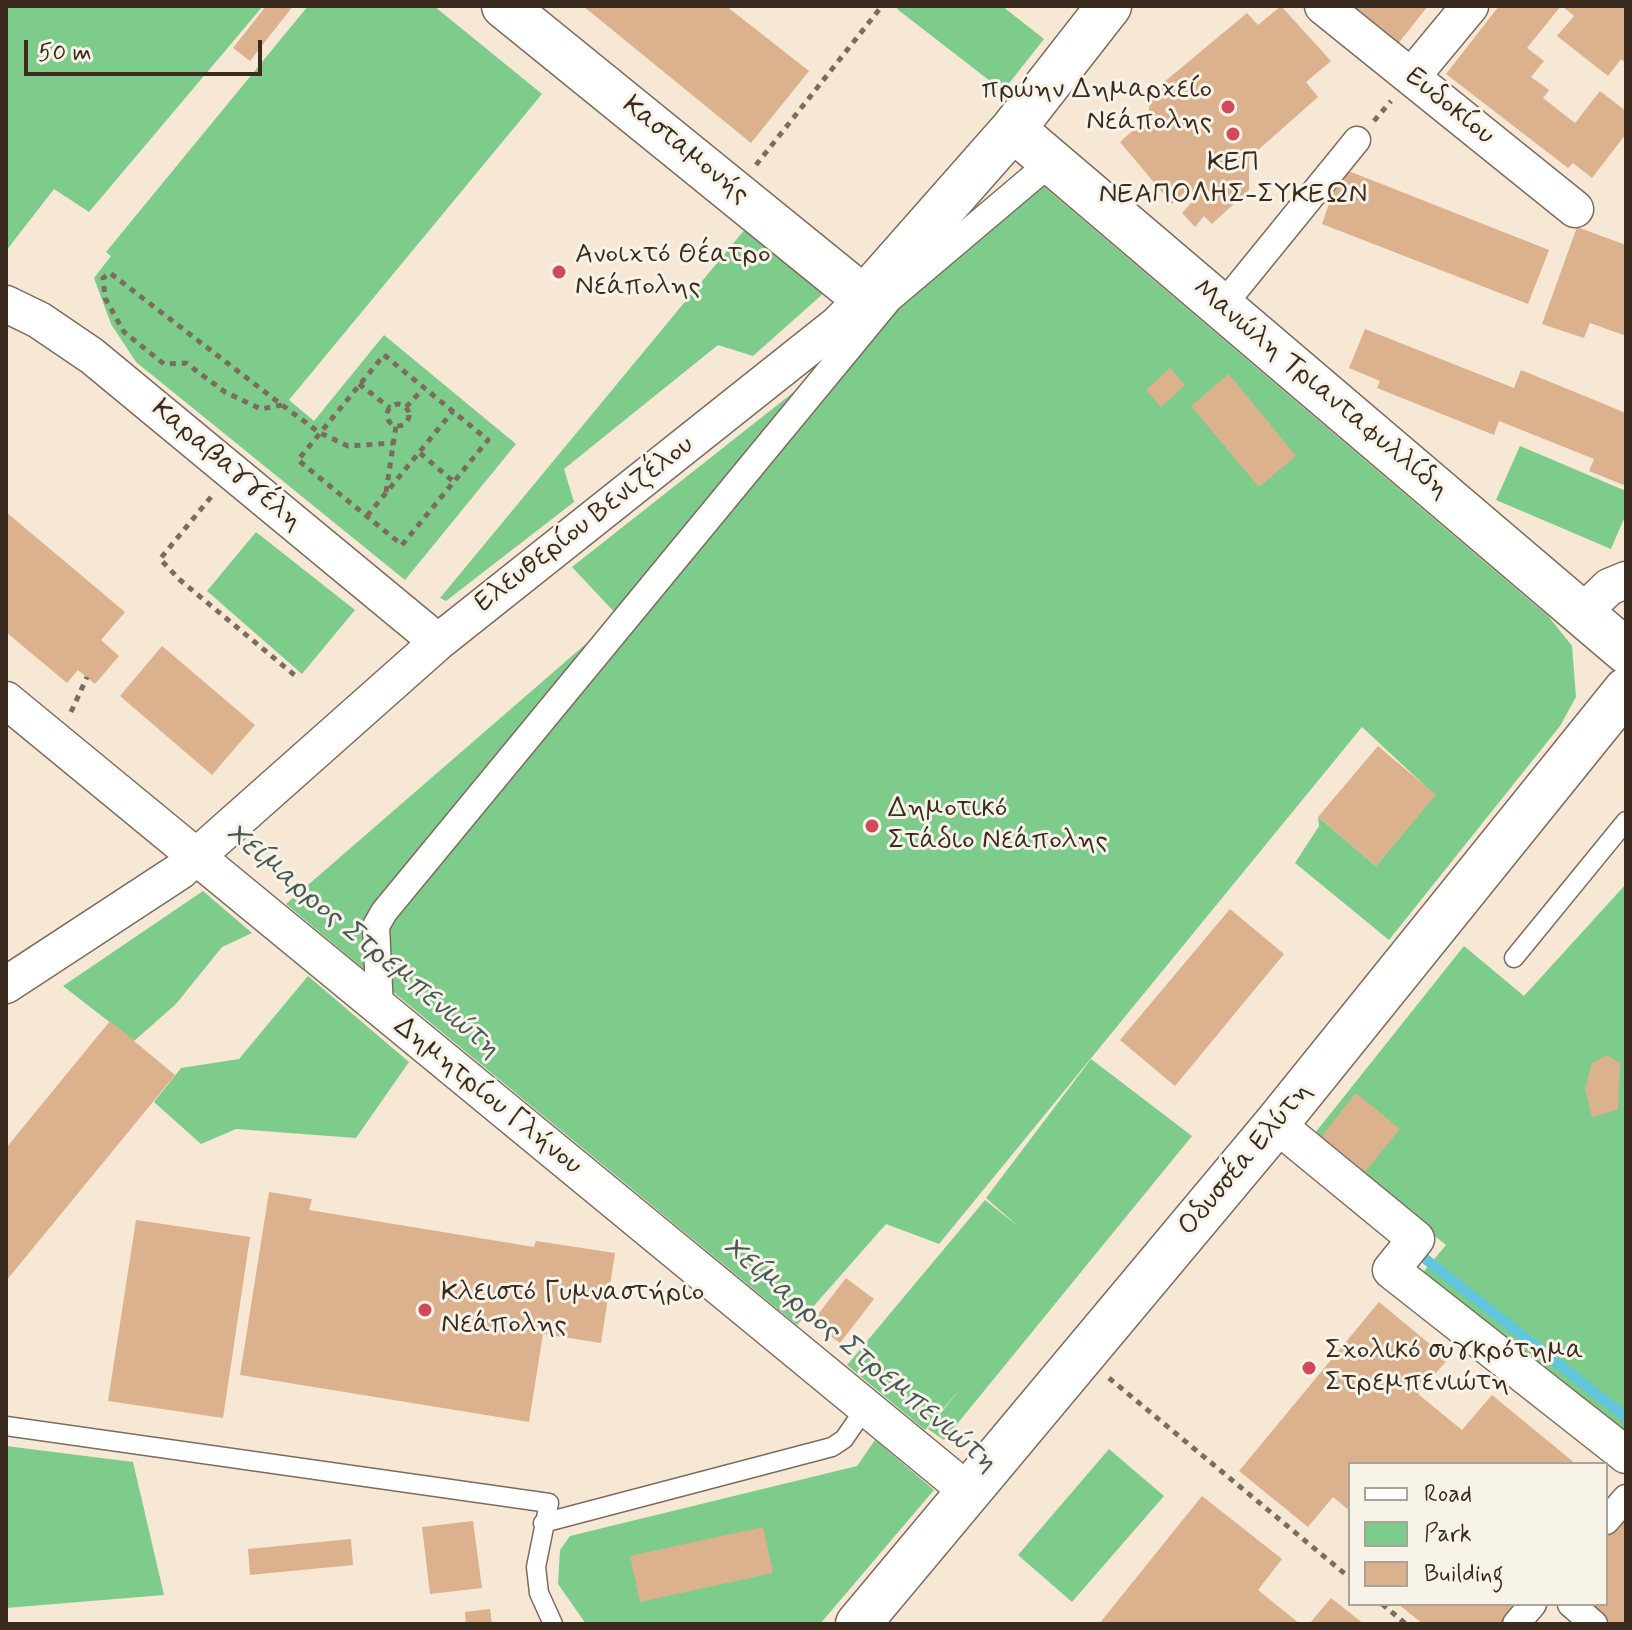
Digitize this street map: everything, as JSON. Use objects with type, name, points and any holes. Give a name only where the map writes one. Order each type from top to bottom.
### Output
[{"type":"street","name":"Κασταμονής","points":[[504,6],[864,298]]},
{"type":"street","name":"Ελευθερίου Βενιζέλου","points":[[8,979],[169,880],[241,813],[438,642],[838,324],[1013,129],[1109,6]]},
{"type":"street","name":"Ευδοκίου","points":[[1323,6],[1575,209]]},
{"type":"street","points":[[1412,76],[1470,6]]},
{"type":"street","name":"Μανώλη Τριανταφυλλίδη","points":[[1013,129],[1626,651]]},
{"type":"street","points":[[1222,306],[1357,140]]},
{"type":"street","points":[[380,1009],[376,926],[384,912],[889,299],[1051,162]]},
{"type":"street","name":"Καραβαγγέλη","points":[[6,304],[63,335],[102,364],[438,642]]},
{"type":"street","points":[[1582,613],[1609,587],[1626,580]]},
{"type":"street","name":"Οδυσσέα Ελύτη","points":[[858,1624],[1276,1124],[1624,696]]},
{"type":"street","name":"Δημητρίου Γλήνου","points":[[6,700],[970,1493]]},
{"type":"street","points":[[1276,1124],[1416,1239],[1391,1270],[1626,1455]]},
{"type":"street","points":[[1608,1519],[1626,1498]]},
{"type":"street","points":[[1516,1624],[1531,1606]]},
{"type":"street","points":[[1573,1606],[1594,1624]]},
{"type":"lane","points":[[1514,958],[1626,821]]},
{"type":"lane","points":[[543,1523],[832,1447],[844,1439],[866,1407]]},
{"type":"lane","points":[[6,1426],[549,1503],[536,1567],[539,1593],[553,1624]]},
{"type":"path","points":[[735,191],[882,6]]},
{"type":"path","points":[[1357,140],[1412,76]]},
{"type":"path","points":[[282,405],[261,409],[225,392],[186,363],[164,364],[124,332],[105,298],[103,278],[110,273],[320,433],[348,446],[394,443]]},
{"type":"path","points":[[384,355],[488,440],[402,545],[298,460],[359,384],[384,355]]},
{"type":"path","points":[[359,384],[390,408]]},
{"type":"path","points":[[406,407],[424,388]]},
{"type":"path","points":[[390,408],[398,404],[406,407],[409,414],[406,423],[396,426]]},
{"type":"path","points":[[390,408],[389,421],[396,426]]},
{"type":"path","points":[[367,516],[453,411]]},
{"type":"path","points":[[386,492],[396,426]]},
{"type":"path","points":[[420,453],[454,482]]},
{"type":"path","points":[[211,499],[160,559],[180,580],[298,678]]},
{"type":"path","points":[[1108,1377],[1348,1576]]},
{"type":"path","points":[[1384,1606],[1406,1624]]},
{"type":"green space","points":[[6,6],[263,6],[89,212],[54,189],[6,251]]},
{"type":"green space","points":[[308,6],[434,6],[542,94],[289,400],[314,421],[384,335],[516,444],[405,580],[136,362],[111,324],[94,278],[111,256],[106,252]]},
{"type":"green space","points":[[899,6],[1002,6],[1044,39],[1003,91],[897,9]]},
{"type":"green space","name":"Δημοτικό Στάδιο Νεάπολης","points":[[1042,185],[1549,617],[1572,646],[1576,697],[1560,726],[1389,940],[1295,863],[1319,826],[1318,817],[1376,866],[1435,795],[1362,727],[939,1244],[886,1224],[797,1325],[386,986],[381,925],[887,318]]},
{"type":"green space","points":[[746,228],[825,292],[753,356],[718,345],[564,469],[574,502],[446,601],[440,598]]},
{"type":"green space","points":[[809,380],[374,919],[365,970],[286,904],[618,616],[572,567]]},
{"type":"green space","points":[[1520,446],[1626,491],[1626,514],[1611,549],[1496,500]]},
{"type":"green space","points":[[256,532],[355,610],[302,674],[207,591]]},
{"type":"green space","points":[[1626,884],[1626,1447],[1415,1282],[1446,1245],[1311,1138],[1464,946],[1524,996]]},
{"type":"green space","points":[[203,891],[252,933],[222,947],[176,1004],[134,1041],[63,986]]},
{"type":"green space","points":[[308,976],[409,1062],[356,1138],[236,1129],[201,1144],[154,1102],[181,1068],[239,1059]]},
{"type":"green space","points":[[1091,1059],[1192,1136],[944,1440],[928,1429],[961,1388],[925,1430],[847,1365],[985,1200],[1019,1227],[986,1198]]},
{"type":"green space","points":[[875,1440],[934,1490],[820,1624],[586,1624],[558,1584],[560,1550],[570,1536],[857,1466]]},
{"type":"green space","points":[[6,1446],[133,1462],[164,1595],[6,1608]]},
{"type":"green space","points":[[1109,1449],[1164,1496],[1072,1602],[1018,1555]]},
{"type":"building","points":[[266,6],[293,6],[250,61],[233,48]]},
{"type":"building","points":[[583,6],[726,6],[809,71],[751,143]]},
{"type":"building","name":"πρώην Δημαρχείο Νεάπολης","points":[[1281,6],[1331,61],[1306,82],[1318,97],[1249,158],[1249,190],[1212,224],[1204,216],[1195,227],[1182,213],[1193,201],[1184,193],[1172,204],[1120,142],[1148,117],[1151,93],[1247,13],[1258,25]]},
{"type":"building","points":[[1348,6],[1428,6],[1397,45]]},
{"type":"building","points":[[1499,6],[1561,6],[1527,48],[1544,61],[1531,77],[1549,90],[1543,98],[1575,123],[1600,91],[1626,111],[1626,134],[1592,178],[1573,163],[1568,168],[1446,74]]},
{"type":"building","points":[[1562,6],[1626,7],[1626,63],[1621,59],[1608,76],[1557,36],[1574,16]]},
{"type":"building","points":[[1341,168],[1549,250],[1528,304],[1322,224]]},
{"type":"building","points":[[1577,227],[1626,245],[1626,336],[1590,323],[1584,338],[1542,324]]},
{"type":"building","points":[[1365,329],[1514,388],[1521,370],[1626,413],[1626,486],[1589,471],[1594,459],[1499,421],[1494,435],[1377,388],[1380,381],[1349,368]]},
{"type":"building","points":[[1170,368],[1185,385],[1161,407],[1146,390]]},
{"type":"building","points":[[1229,374],[1296,456],[1259,487],[1191,406]]},
{"type":"building","points":[[6,512],[125,612],[101,640],[119,656],[95,684],[78,670],[67,683],[6,632]]},
{"type":"building","points":[[162,646],[255,725],[212,775],[120,696]]},
{"type":"building","points":[[1378,746],[1436,795],[1376,866],[1318,817]]},
{"type":"building","points":[[1230,909],[1284,954],[1175,1086],[1120,1040]]},
{"type":"building","points":[[110,1021],[175,1075],[6,1281],[6,1148]]},
{"type":"building","points":[[1607,1055],[1620,1063],[1618,1110],[1592,1117],[1585,1089],[1592,1063]]},
{"type":"building","points":[[1356,1093],[1400,1129],[1365,1172],[1321,1137]]},
{"type":"building","name":"Κλειστό Γυμναστήριο Νεάπολης","points":[[269,1192],[312,1199],[309,1210],[534,1247],[536,1241],[615,1253],[601,1343],[543,1334],[529,1422],[240,1375]]},
{"type":"building","points":[[136,1220],[250,1237],[223,1418],[108,1401]]},
{"type":"building","points":[[846,1278],[874,1299],[840,1343],[812,1322]]},
{"type":"building","points":[[1379,1302],[1448,1359],[1418,1394],[1462,1430],[1492,1395],[1574,1462],[1348,1462],[1348,1509],[1333,1497],[1308,1527],[1239,1471]]},
{"type":"building","points":[[1202,1496],[1282,1559],[1258,1590],[1300,1624],[1099,1624]]},
{"type":"building","points":[[1626,1507],[1626,1624],[1602,1624],[1580,1606],[1608,1606],[1608,1529]]},
{"type":"building","points":[[473,1521],[482,1588],[430,1594],[422,1527]]},
{"type":"building","points":[[763,1527],[773,1573],[640,1602],[630,1556]]},
{"type":"building","points":[[351,1539],[353,1565],[250,1575],[248,1549]]},
{"type":"building","points":[[1331,1598],[1364,1624],[1309,1624]]},
{"type":"building","points":[[1400,1606],[1518,1606],[1503,1624],[1423,1624]]},
{"type":"building","points":[[490,1609],[492,1624],[466,1624],[465,1612]]},
{"type":"waterway","name":"Χείμαρρος Στρεμπενιώτη","points":[[1414,1250],[1626,1417]]},
{"type":"place","name":"πρώην Δημαρχείο Νεάπολης","points":[[1228,107]]},
{"type":"place","name":"ΚΕΠ ΝΕΑΠΟΛΗΣ-ΣΥΚΕΩΝ","points":[[1233,134]]},
{"type":"place","name":"Ανοιχτό Θέατρο Νεάπολης","points":[[559,272]]},
{"type":"place","name":"Δημοτικό Στάδιο Νεάπολης","points":[[872,826]]},
{"type":"place","name":"Κλειστό Γυμναστήριο Νεάπολης","points":[[425,1310]]},
{"type":"place","name":"Σχολικό συγκρότημα Στρεμπενιώτη","points":[[1309,1368]]}]
